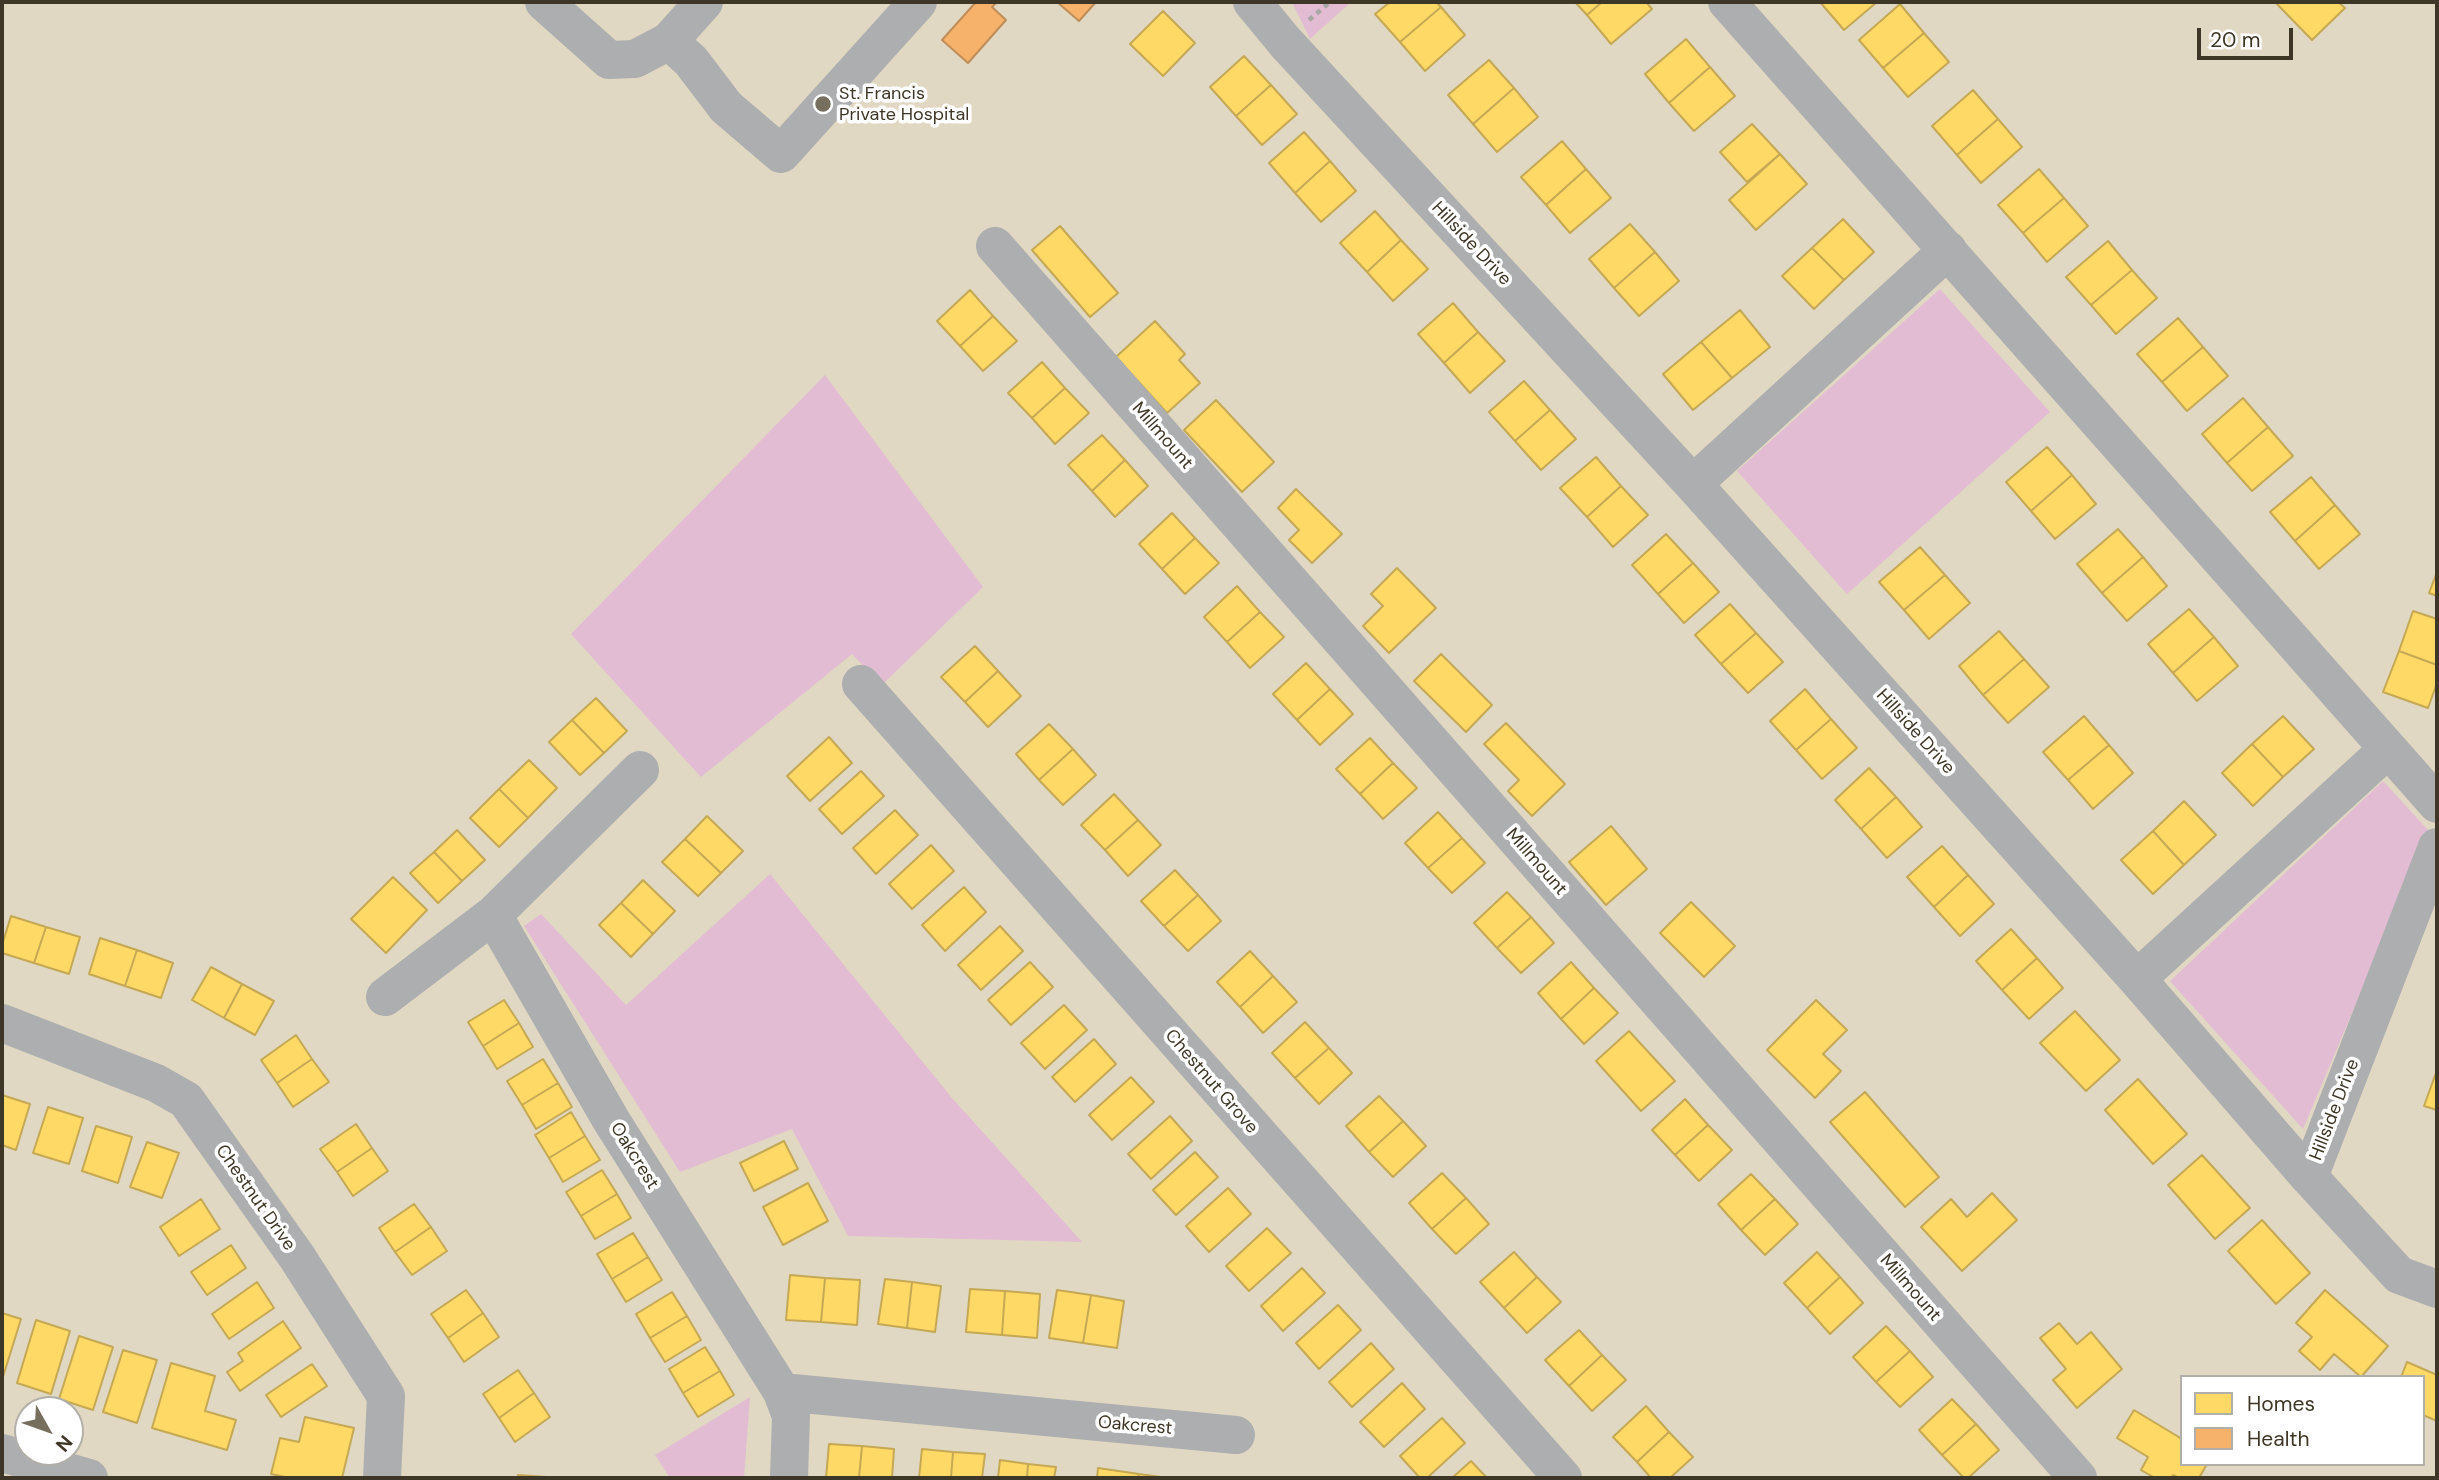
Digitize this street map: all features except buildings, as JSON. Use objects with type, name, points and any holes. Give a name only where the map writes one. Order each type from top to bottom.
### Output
[{"type":"street","points":[[544,2],[609,60],[635,59],[669,41],[704,2]]},
{"type":"street","name":"Hillside Drive","points":[[1252,2],[1285,42],[1693,484],[2399,1275],[2437,1289]]},
{"type":"street","points":[[1727,2],[2437,804]]},
{"type":"street","points":[[669,41],[691,61],[726,107],[781,154],[904,6]]},
{"type":"street","name":"Millmount","points":[[995,246],[2077,1478]]},
{"type":"street","points":[[1693,484],[1948,250]]},
{"type":"street","name":"Chestnut Grove","points":[[861,684],[1563,1478]]},
{"type":"street","points":[[2137,979],[2388,749]]},
{"type":"street","points":[[385,997],[493,915],[640,770]]},
{"type":"street","name":"Hillside Drive","points":[[2309,1177],[2437,847]]},
{"type":"street","name":"Oakcrest","points":[[493,915],[611,1119],[782,1392],[792,1416],[789,1478]]},
{"type":"street","name":"Chestnut Drive","points":[[2,1023],[156,1083],[186,1100],[298,1257],[386,1396],[382,1478]]},
{"type":"street","name":"Oakcrest","points":[[782,1392],[1236,1435]]},
{"type":"street","points":[[2,1453],[89,1478]]},
{"type":"shaded area","points":[[1292,2],[1351,2],[1310,39]]},
{"type":"shaded area","points":[[1940,289],[2050,412],[1847,594],[1737,471]]},
{"type":"shaded area","points":[[825,375],[983,587],[882,685],[852,654],[701,777],[571,634]]},
{"type":"shaded area","points":[[2383,781],[2429,831],[2303,1129],[2170,981]]},
{"type":"shaded area","points":[[770,874],[952,1098],[1082,1242],[848,1236],[792,1129],[680,1172],[524,926],[541,914],[626,1005]]},
{"type":"shaded area","points":[[750,1397],[744,1478],[670,1478],[655,1455]]},
{"type":"place","name":"St. Francis Private Hospital","points":[[823,104]]}]
